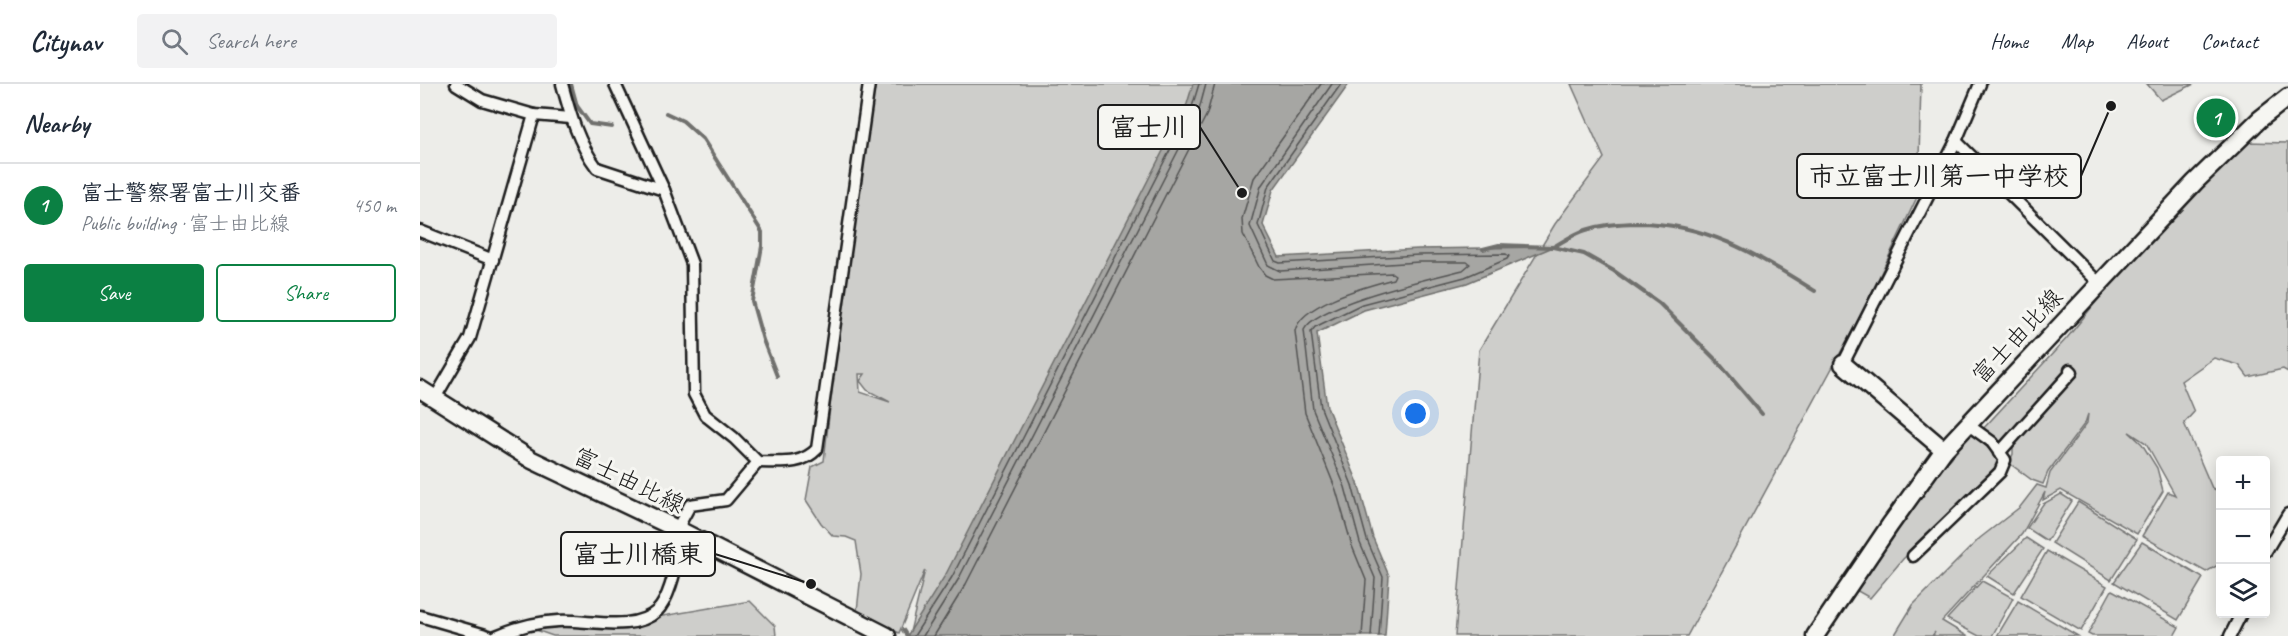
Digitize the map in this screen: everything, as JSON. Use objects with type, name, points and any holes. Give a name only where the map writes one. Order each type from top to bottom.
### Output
[{"type":"main road","name":"富士由比線","points":[[1820,634],[1890,525],[1944,450],[2195,182],[2260,119],[2288,98]]},
{"type":"main road","points":[[1843,364],[1944,450]]},
{"type":"main road","name":"富士由比線","points":[[420,389],[532,460],[680,531],[887,636]]},
{"type":"street","points":[[456,84],[482,100],[534,115],[571,118]]},
{"type":"street","points":[[562,84],[579,138],[597,168],[664,190]]},
{"type":"street","points":[[615,84],[664,190],[692,264],[694,394],[705,415],[734,438],[758,462],[796,462],[808,459],[817,449],[869,84]]},
{"type":"street","points":[[1843,364],[1956,141],[1980,84]]},
{"type":"street","points":[[435,398],[470,338],[534,115]]},
{"type":"street","points":[[1956,141],[2099,283]]},
{"type":"street","points":[[420,231],[493,260]]},
{"type":"street","points":[[1999,453],[2072,372],[2070,370]]},
{"type":"street","points":[[1912,556],[2000,472],[2005,460],[1992,442],[1967,424]]},
{"type":"street","points":[[496,636],[515,627],[560,621],[631,624],[657,611],[667,594],[680,531],[690,506],[726,500],[758,462]]},
{"type":"street","points":[[2270,543],[2288,514]]},
{"type":"street","points":[[420,616],[489,636]]},
{"type":"street","points":[[2230,636],[2239,618]]},
{"type":"shaded area","points":[[869,84],[1196,84],[1068,396],[910,632],[925,570],[899,633],[857,611],[861,574],[856,541],[833,536],[821,523],[806,500],[812,467],[824,461],[850,227]],"holes":[[[859,374],[865,374],[860,381],[867,390],[890,402],[860,392]]]},
{"type":"shaded area","points":[[1571,84],[1921,84],[1918,195],[1863,311],[1687,636],[1455,636],[1479,350],[1555,224],[1604,158]]},
{"type":"shaded area","points":[[2147,84],[2194,84],[2161,100]]},
{"type":"shaded area","points":[[2247,142],[2288,143],[2288,372],[2283,369],[2248,377],[2239,365],[2214,358],[2181,381],[2194,412],[2184,423],[2212,488],[2216,490],[2216,566],[2206,572],[2142,536],[2168,492],[2175,495],[2146,443],[2129,432],[2142,444],[2157,468],[2163,491],[2137,534],[2061,490],[2043,500],[2045,492],[2022,534],[1942,621],[1967,636],[1933,636],[1935,632],[1932,636],[1894,636],[1913,605],[1980,538],[2020,507],[2037,485],[2046,488],[2050,473],[2087,423],[2088,414],[2085,423],[2048,472],[2043,484],[2032,480],[2009,463],[2013,454],[2013,442],[2005,447],[2001,470],[1903,559],[1870,598],[1854,589],[1895,528],[1972,433],[1988,448],[1994,439],[1982,430],[2067,338],[2137,251]]},
{"type":"shaded area","points":[[2061,494],[2072,501],[2047,541],[2027,528],[2043,504]]},
{"type":"shaded area","points":[[2078,502],[2137,539],[2111,580],[2052,543]]},
{"type":"shaded area","points":[[2026,538],[2043,549],[2014,593],[1987,576]]},
{"type":"shaded area","points":[[2142,542],[2203,578],[2178,620],[2114,582]]},
{"type":"shaded area","points":[[2047,551],[2107,586],[2081,631],[2021,596]]},
{"type":"shaded area","points":[[1982,581],[2013,598],[1992,636],[1979,636],[1947,619]]},
{"type":"shaded area","points":[[2112,590],[2179,627],[2174,636],[2092,636],[2088,634]]},
{"type":"shaded area","points":[[750,601],[775,626],[776,636],[553,636],[533,629],[657,617]]},
{"type":"shaded area","points":[[2018,601],[2078,636],[1997,636]]},
{"type":"water","points":[[1193,84],[1349,84],[1273,190],[1263,225],[1279,257],[1418,249],[1553,247],[1467,283],[1364,310],[1317,333],[1327,407],[1358,483],[1373,538],[1389,576],[1385,636],[907,636],[946,574],[1187,104]]},
{"type":"waterway","points":[[571,84],[577,106],[590,124],[612,127]]},
{"type":"waterway","points":[[666,113],[683,121],[703,139],[762,232],[762,246],[752,301],[763,340],[777,376]]},
{"type":"waterway","points":[[1553,247],[1578,233],[1599,227],[1637,223],[1662,224],[1709,235],[1730,244],[1773,265],[1815,291]]},
{"type":"waterway","points":[[1483,249],[1499,245],[1553,247],[1584,254],[1614,271],[1659,303],[1717,361],[1762,414]]},
{"type":"waterway","points":[[903,630],[907,636]]},
{"type":"place","name":"市立富士川第一中学校","points":[[2111,106]]},
{"type":"place","name":"富士警察署富士川交番","points":[[2216,118]]},
{"type":"place","name":"富士川","points":[[1242,193]]},
{"type":"place","name":"富士川橋東","points":[[811,584]]}]
